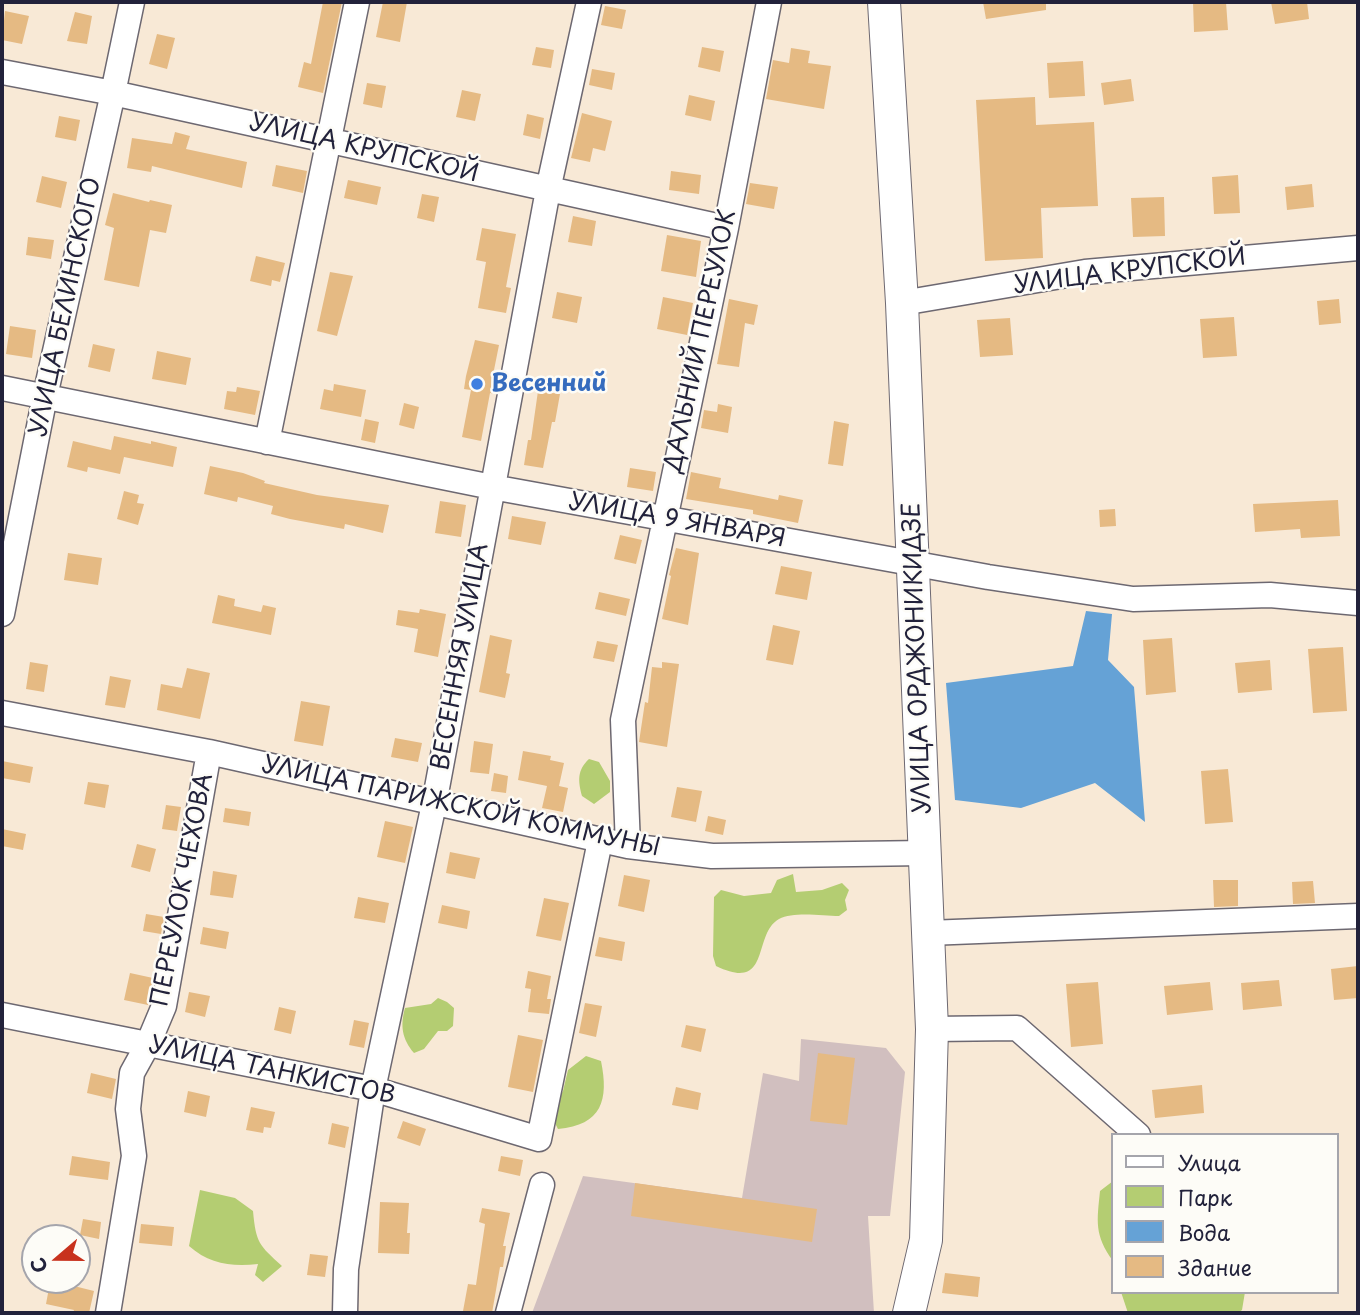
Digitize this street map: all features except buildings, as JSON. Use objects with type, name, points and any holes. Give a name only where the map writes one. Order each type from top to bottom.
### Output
[{"type":"main road","name":"УЛИЦА ОРДЖОНИКИДЗЕ","points":[[884,2],[915,562],[932,1029],[926,1240],[909,1313]]},
{"type":"street","name":"УЛИЦА БЕЛИНСКОГО","points":[[2,614],[45,396],[132,2]]},
{"type":"street","points":[[267,442],[357,2]]},
{"type":"street","name":"ВЕСЕННЯЯ УЛИЦА","points":[[345,1313],[346,1269],[373,1089],[434,804],[548,190],[589,2]]},
{"type":"street","name":"ДАЛЬНИЙ ПЕРЕУЛОК","points":[[628,846],[623,720],[726,228],[769,2]]},
{"type":"street","name":"УЛИЦА КРУПСКОЙ","points":[[2,72],[113,93],[726,228]]},
{"type":"street","name":"УЛИЦА КРУПСКОЙ","points":[[902,303],[1085,272],[1358,248]]},
{"type":"street","name":"УЛИЦА 9 ЯНВАРЯ","points":[[2,388],[492,487],[988,577],[1133,599],[1270,596],[1358,603]]},
{"type":"street","name":"УЛИЦА ПАРИЖСКОЙ КОММУНЫ","points":[[2,713],[209,752],[628,846],[712,856],[925,853]]},
{"type":"street","name":"ПЕРЕУЛОК ЧЕХОВА","points":[[108,1313],[134,1156],[128,1109],[132,1073],[164,1006],[209,752]]},
{"type":"street","name":"УЛИЦА ТАНКИСТОВ","points":[[2,1015],[373,1089],[539,1139],[600,841]]},
{"type":"street","points":[[928,933],[1358,916]]},
{"type":"street","points":[[932,1029],[1017,1028],[1136,1133]]},
{"type":"street","points":[[508,1313],[542,1185]]},
{"type":"shaded area","points":[[801,1039],[886,1048],[905,1072],[890,1216],[868,1216],[874,1313],[532,1313],[583,1176],[742,1198],[763,1073],[799,1081]]},
{"type":"green space","points":[[589,759],[599,762],[610,781],[610,792],[594,804],[582,796],[580,785],[580,772]]},
{"type":"green space","points":[[793,874],[796,892],[822,890],[842,883],[849,890],[845,900],[847,910],[839,916],[800,915],[779,919],[771,926],[753,967],[746,972],[734,972],[716,966],[713,956],[714,897],[721,890],[744,896],[771,893],[777,880]]},
{"type":"green space","points":[[438,998],[454,1008],[453,1026],[447,1031],[438,1031],[424,1049],[414,1053],[403,1032],[405,1008],[431,1004]]},
{"type":"green space","points":[[586,1056],[601,1061],[603,1099],[593,1116],[584,1122],[558,1129],[553,1119],[554,1107],[563,1091],[568,1070]]},
{"type":"green space","points":[[1112,1182],[1112,1260],[1100,1235],[1100,1191]]},
{"type":"green space","points":[[200,1190],[235,1198],[253,1211],[260,1243],[282,1266],[263,1282],[255,1275],[258,1264],[221,1263],[205,1257],[189,1246]]},
{"type":"green space","points":[[1122,1294],[1245,1294],[1242,1310],[1238,1313],[1128,1313]]},
{"type":"water","points":[[1086,611],[1112,614],[1108,660],[1134,687],[1145,822],[1095,783],[1021,808],[955,800],[946,683],[1073,666]]},
{"type":"place","name":"Весенний","points":[[477,384]]}]
